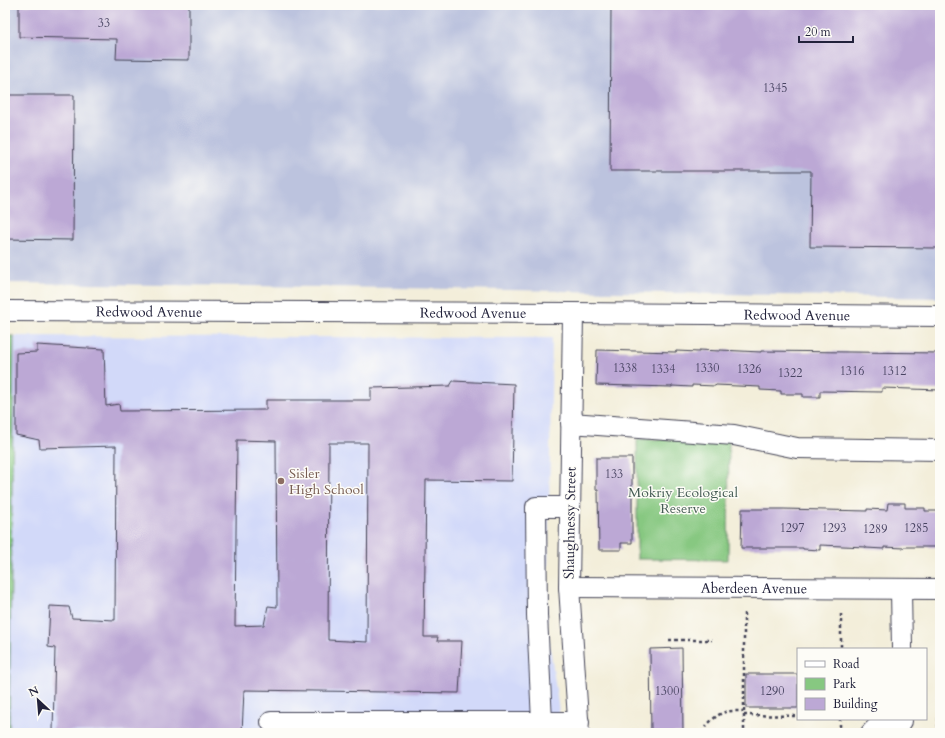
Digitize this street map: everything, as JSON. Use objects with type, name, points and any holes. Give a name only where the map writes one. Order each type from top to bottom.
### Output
[{"type":"street","name":"Redwood Avenue","points":[[5,311],[940,316]]},
{"type":"street","name":"Shaughnessy Street","points":[[573,313],[569,587],[579,727]]},
{"type":"street","points":[[571,423],[734,434],[797,448],[940,450]]},
{"type":"street","points":[[542,722],[537,615],[536,507],[570,507]]},
{"type":"street","name":"Aberdeen Avenue","points":[[569,587],[940,589]]},
{"type":"street","points":[[901,589],[902,648]]},
{"type":"street","points":[[271,722],[542,722],[579,727]]},
{"type":"street","points":[[871,733],[880,724],[902,724]]},
{"type":"path","points":[[744,613],[744,733]]},
{"type":"path","points":[[841,614],[841,648]]},
{"type":"path","points":[[938,733],[939,615]]},
{"type":"path","points":[[669,640],[712,640]]},
{"type":"path","points":[[703,733],[704,728],[716,716],[724,712],[744,711]]},
{"type":"path","points":[[744,715],[797,716]]},
{"type":"path","points":[[840,720],[840,733]]},
{"type":"shaded area","points":[[5,5],[940,5],[940,298],[396,288],[5,283]]},
{"type":"shaded area","name":"Sisler High School","points":[[14,336],[552,338],[547,624],[562,733],[9,733]]},
{"type":"green space","points":[[5,336],[14,336],[9,733],[5,733]]},
{"type":"green space","name":"Mokriy Ecological Reserve","points":[[637,439],[729,440],[728,560],[637,559]]},
{"type":"building","points":[[19,5],[189,5],[189,60],[116,59],[117,39],[19,37]]},
{"type":"building","points":[[611,5],[940,5],[940,248],[810,247],[811,171],[610,171]]},
{"type":"building","points":[[5,95],[74,95],[73,240],[5,239]]},
{"type":"building","points":[[37,345],[104,349],[106,406],[119,404],[120,411],[266,410],[266,400],[371,400],[371,388],[450,386],[453,381],[514,384],[512,481],[426,480],[424,637],[438,637],[437,641],[462,641],[459,693],[244,690],[242,733],[53,731],[55,648],[48,647],[50,606],[69,607],[72,618],[115,620],[116,446],[40,448],[39,440],[16,435],[16,353],[37,352]],"holes":[[[237,440],[276,441],[277,607],[268,606],[264,625],[235,626]],[[329,443],[368,443],[367,642],[328,640]]]},
{"type":"building","points":[[597,350],[676,352],[720,350],[761,352],[940,353],[940,390],[882,388],[882,392],[820,391],[820,397],[803,397],[803,394],[781,394],[781,391],[760,390],[760,387],[716,385],[672,387],[596,385]]},
{"type":"building","points":[[596,458],[632,458],[632,543],[621,543],[621,550],[599,550]]},
{"type":"building","points":[[888,503],[905,503],[905,508],[925,508],[925,511],[940,511],[940,547],[884,547],[884,549],[820,545],[820,550],[803,548],[741,548],[742,509],[867,511],[867,509],[887,510]]},
{"type":"building","points":[[682,648],[683,733],[651,733],[650,649]]},
{"type":"building","points":[[746,674],[797,674],[797,708],[746,708]]},
{"type":"place","name":"Sisler High School","points":[[281,481]]}]
